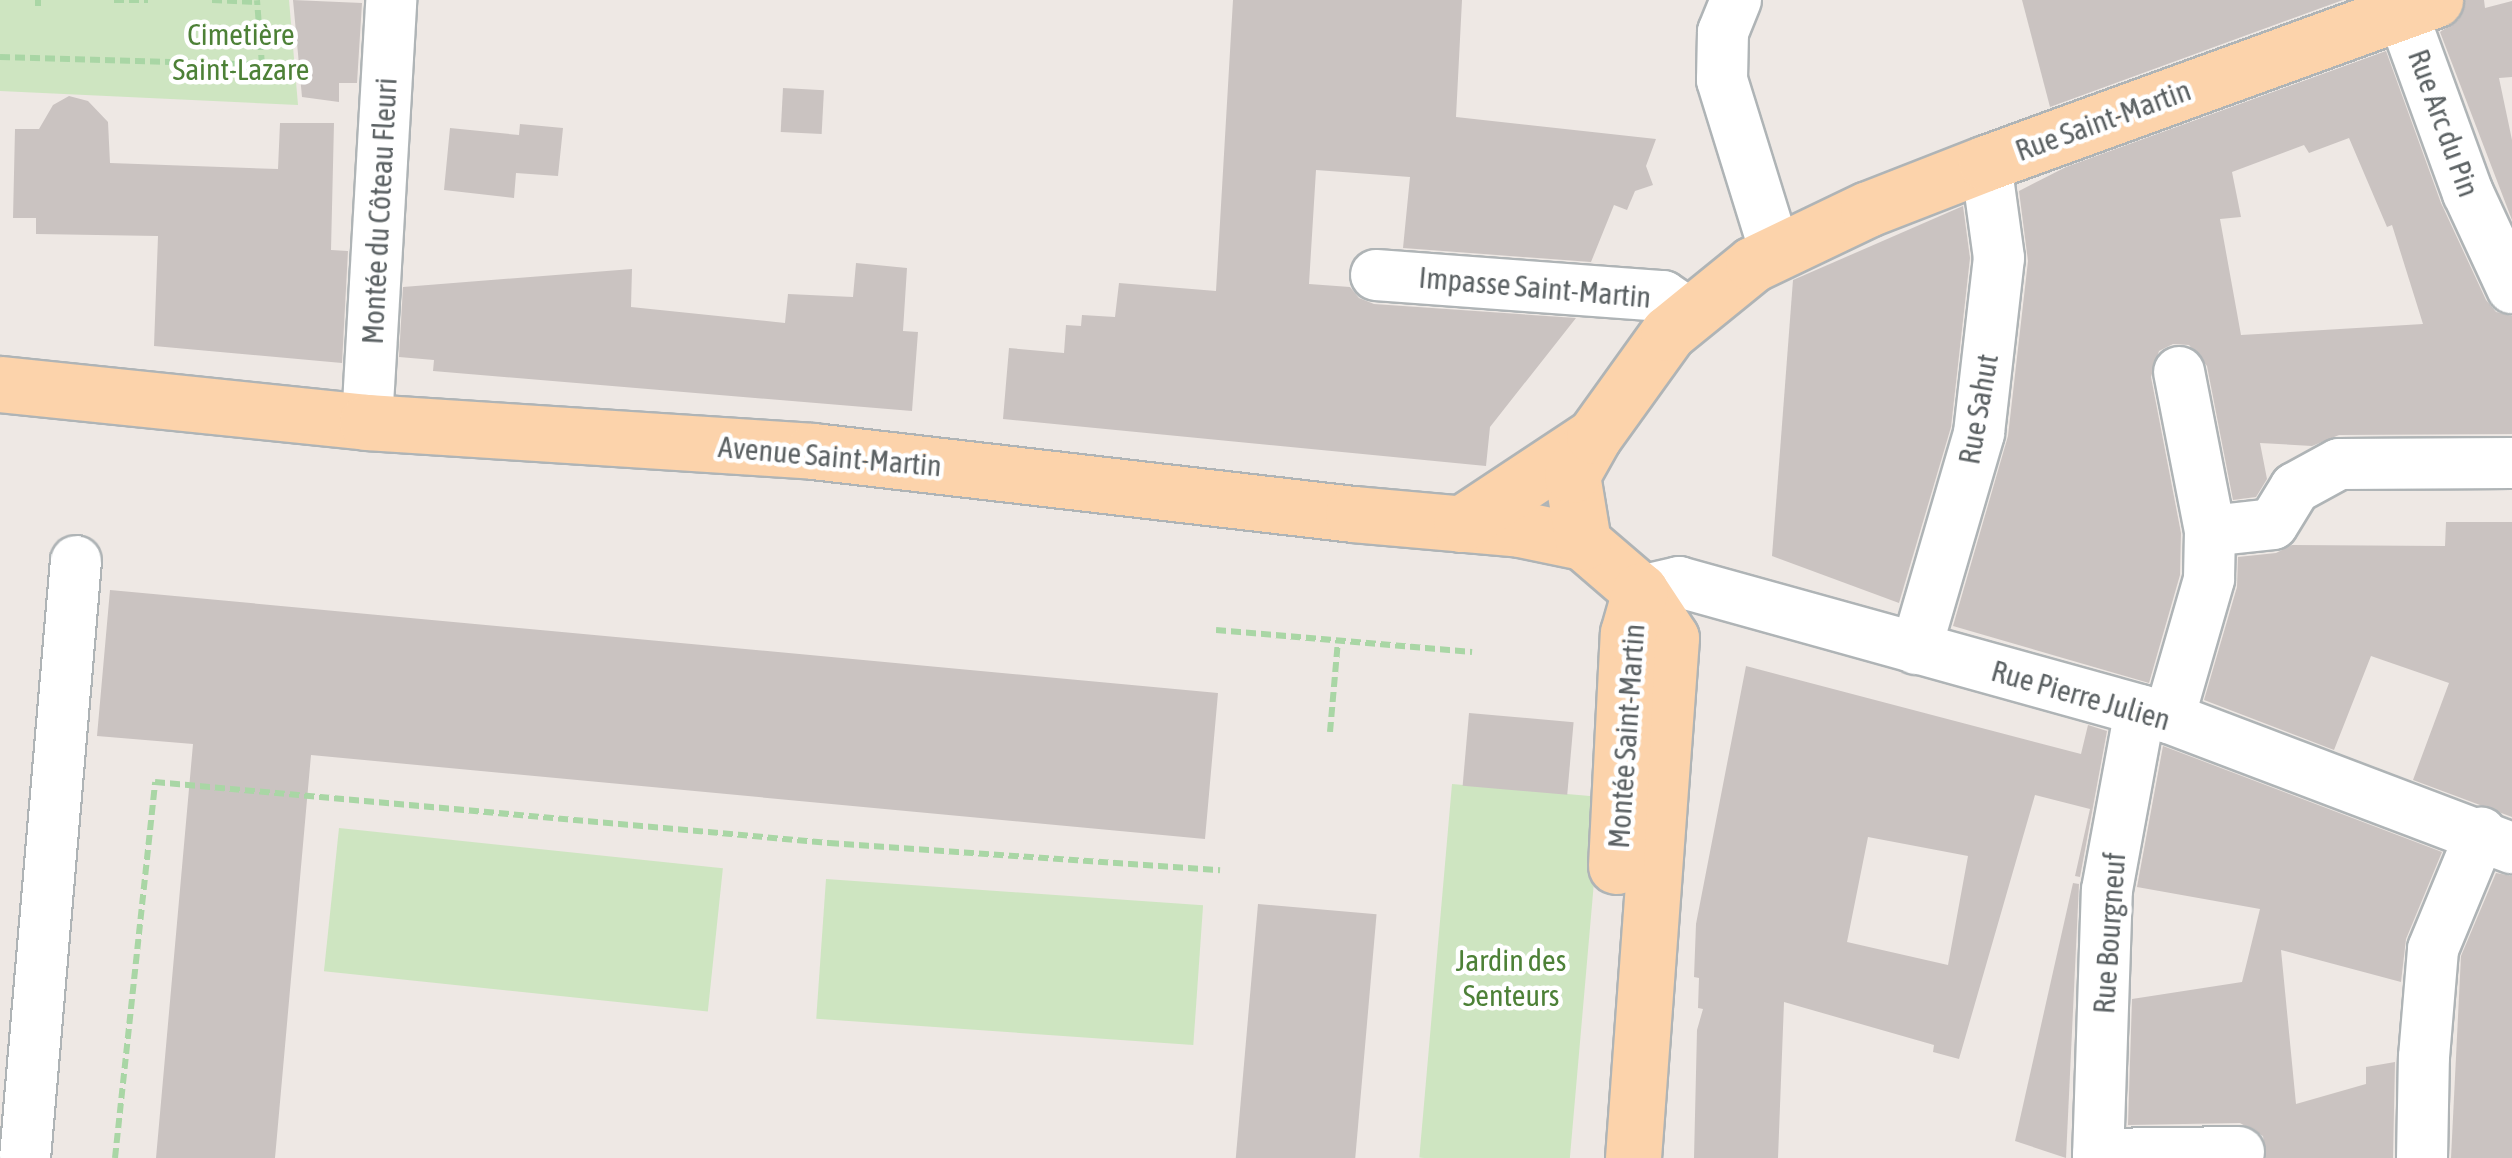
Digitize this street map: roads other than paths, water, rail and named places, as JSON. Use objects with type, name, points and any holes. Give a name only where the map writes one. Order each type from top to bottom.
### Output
[{"type":"main road","name":"Rue Saint-Martin","points":[[1594,436],[1668,333],[1776,250],[1986,163],[2419,6]]},
{"type":"main road","name":"Avenue Saint-Martin","points":[[0,384],[367,422],[813,451],[1520,529],[1583,542],[1640,591]]},
{"type":"main road","points":[[1461,524],[1594,436]]},
{"type":"main road","points":[[1583,542],[1572,474],[1594,436]]},
{"type":"main road","name":"Montée Saint-Martin","points":[[1598,1158],[1628,633],[1640,591]]},
{"type":"main road","name":"Montée Saint-Martin","points":[[1633,1158],[1670,638],[1640,591]]},
{"type":"street","name":"Montée du Côteau Fleuri","points":[[367,422],[391,0]]},
{"type":"street","points":[[1736,0],[1723,32],[1722,80],[1776,250]]},
{"type":"street","name":"Rue Arc du Pin","points":[[2419,6],[2468,193],[2512,288]]},
{"type":"street","name":"Rue Sahut","points":[[1916,649],[1979,433],[2000,258],[1986,163]]},
{"type":"street","name":"Impasse Saint-Martin","points":[[1376,275],[1663,296],[1690,314]]},
{"type":"street","name":"Rue Bourgneuf","points":[[2098,1156],[2107,890],[2154,714],[2210,579],[2210,531],[2179,372]]},
{"type":"street","points":[[2210,531],[2273,524],[2296,488],[2339,464],[2512,463]]},
{"type":"street","points":[[25,1158],[76,561]]},
{"type":"street","name":"Rue Pierre Julien","points":[[1640,591],[1678,582],[2154,714],[2496,841]]},
{"type":"street","points":[[2422,1158],[2432,949],[2496,841]]},
{"type":"street","points":[[2098,1156],[2239,1152]]},
{"type":"park label","name":"Cimetière Saint-Lazare","points":[[241,51]]},
{"type":"park label","name":"Jardin des Senteurs","points":[[1511,977]]}]
